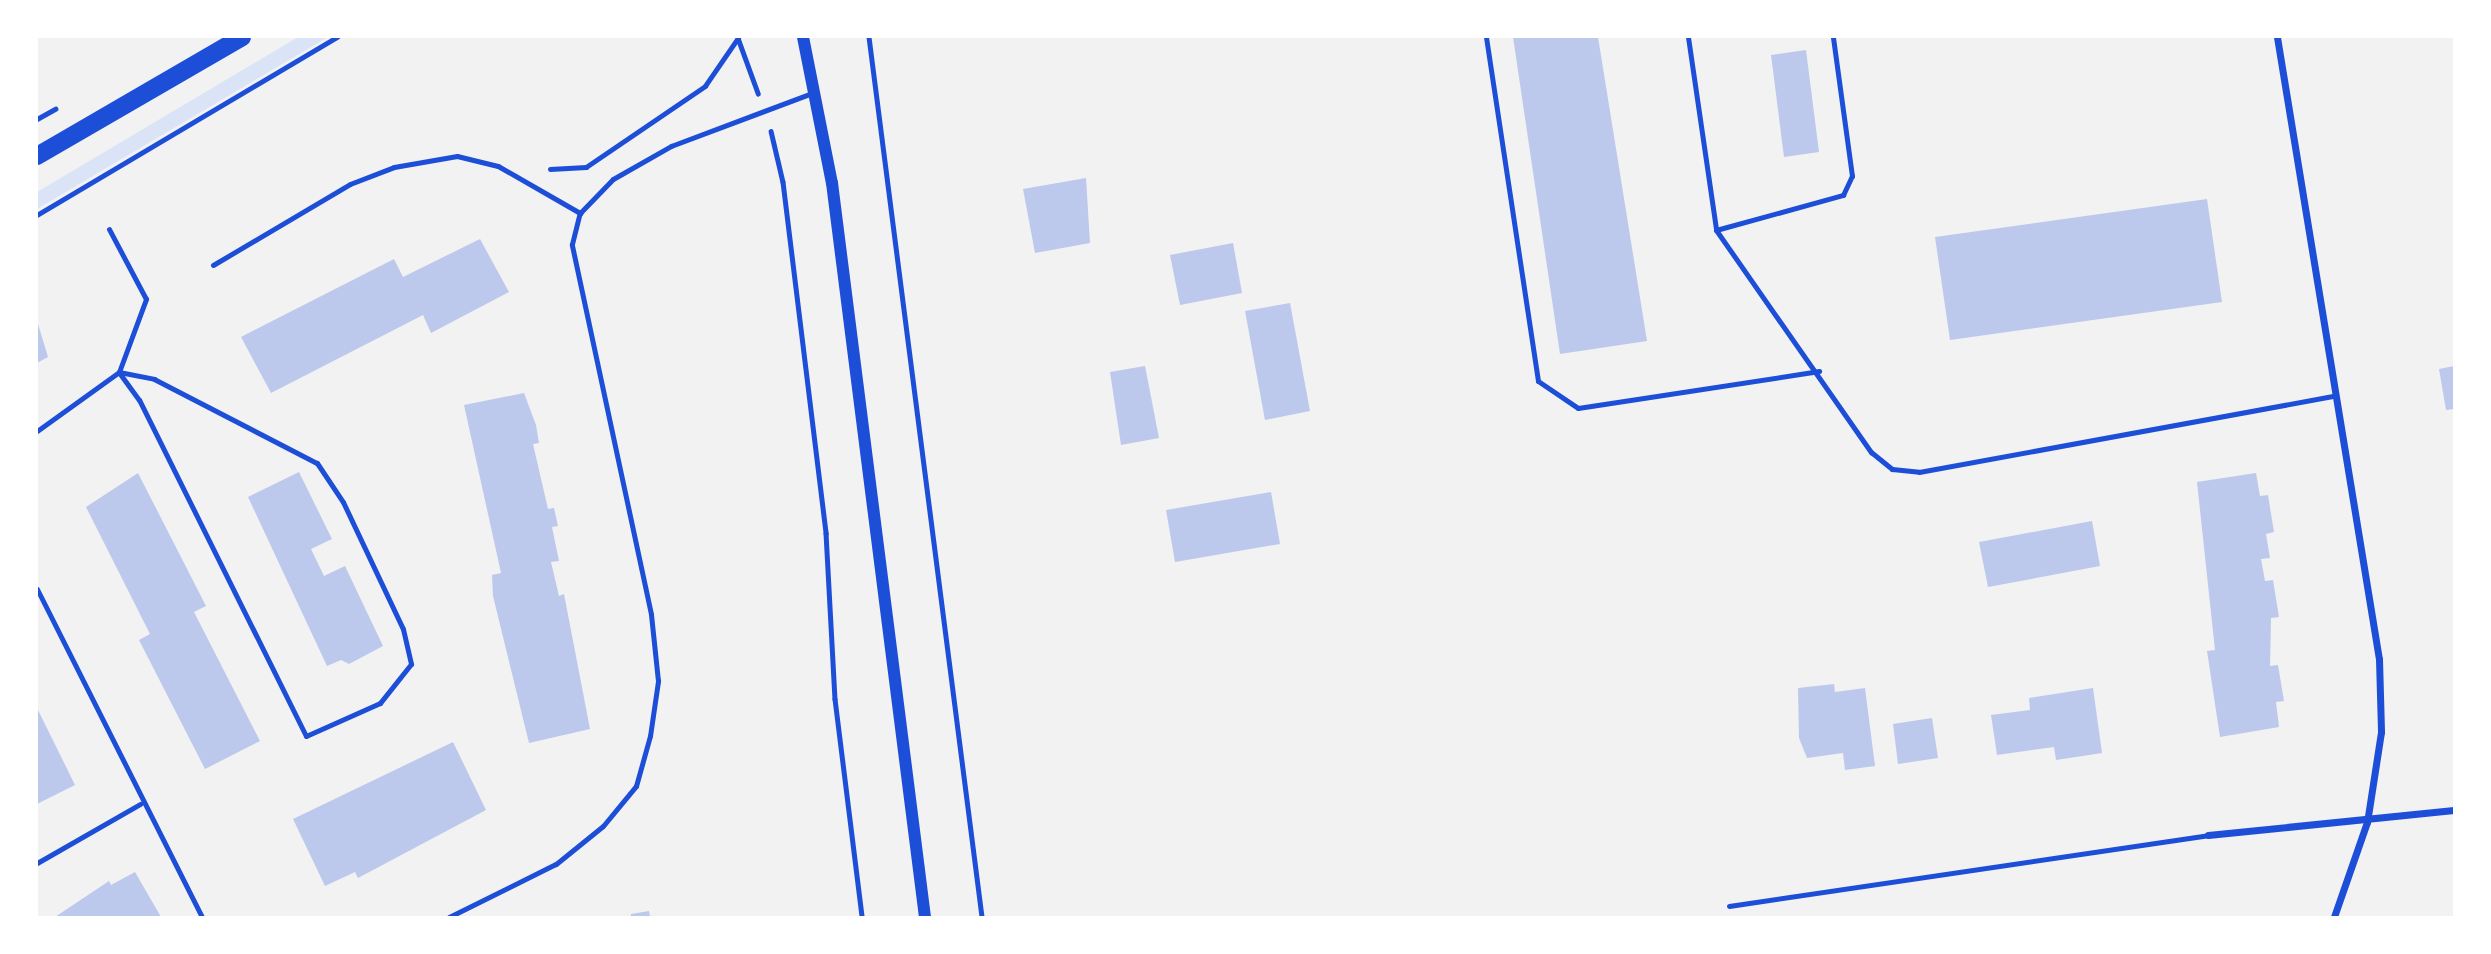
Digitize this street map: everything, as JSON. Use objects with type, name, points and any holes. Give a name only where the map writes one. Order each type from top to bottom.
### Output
[{"type":"main road","points":[[37,156],[242,37]]},
{"type":"street","points":[[803,37],[832,183],[925,917]]},
{"type":"street","points":[[2277,37],[2379,659],[2381,732],[2368,822],[2334,917]]},
{"type":"street","points":[[2208,835],[2276,824],[2368,822],[2454,810]]},
{"type":"lane","points":[[1486,37],[1538,381],[1578,408],[1819,371]]},
{"type":"lane","points":[[1688,37],[1717,230],[1819,371],[1871,452],[1892,469],[1919,472],[2334,396]]},
{"type":"lane","points":[[1717,230],[1843,195],[1852,176],[1833,37]]},
{"type":"lane","points":[[449,917],[556,864],[603,826],[636,786],[650,736],[658,681],[651,614],[572,244],[580,213],[613,179],[671,146],[815,92]]},
{"type":"lane","points":[[213,265],[350,184],[394,167],[457,156],[498,166],[534,190],[580,213]]},
{"type":"lane","points":[[37,431],[119,372],[146,299],[109,229]]},
{"type":"lane","points":[[119,372],[154,379],[317,463],[343,502],[403,629],[411,664],[380,703],[306,736],[139,400],[119,372]]},
{"type":"lane","points":[[37,589],[140,804],[202,917]]},
{"type":"lane","points":[[37,863],[140,804]]},
{"type":"lane","points":[[1729,906],[2208,835]]},
{"type":"path","points":[[37,215],[337,37]]},
{"type":"path","points":[[738,37],[764,111],[783,182],[826,533],[835,699],[862,917]]},
{"type":"path","points":[[534,190],[551,168],[586,167],[705,86],[738,37]]},
{"type":"path","points":[[869,37],[982,917]]},
{"type":"shaded area","points":[[298,37],[328,37],[37,209],[37,192]]},
{"type":"building","points":[[1513,37],[1598,37],[1647,341],[1560,354]]},
{"type":"building","points":[[1806,50],[1819,152],[1784,157],[1771,55]]},
{"type":"building","points":[[1086,178],[1090,243],[1035,253],[1023,189]]},
{"type":"building","points":[[2207,199],[2222,302],[1950,340],[1935,237]]},
{"type":"building","points":[[480,239],[509,292],[431,333],[423,315],[271,393],[241,337],[394,259],[403,277]]},
{"type":"building","points":[[1233,243],[1242,293],[1180,305],[1170,255]]},
{"type":"building","points":[[1290,303],[1310,411],[1265,420],[1245,311]]},
{"type":"building","points":[[37,325],[48,357],[37,363]]},
{"type":"building","points":[[1145,366],[1159,438],[1121,445],[1110,372]]},
{"type":"building","points":[[2454,366],[2454,409],[2446,410],[2439,369]]},
{"type":"building","points":[[524,393],[536,425],[539,443],[533,444],[548,509],[554,508],[558,526],[552,527],[559,561],[551,562],[559,596],[564,594],[590,729],[529,743],[493,596],[492,575],[501,573],[464,405]]},
{"type":"building","points":[[299,472],[332,539],[311,549],[324,576],[345,566],[383,646],[349,664],[341,660],[327,666],[248,497]]},
{"type":"building","points":[[138,473],[206,606],[194,612],[260,741],[205,769],[139,640],[150,634],[86,507]]},
{"type":"building","points":[[2256,473],[2260,496],[2268,495],[2274,532],[2266,534],[2270,558],[2261,559],[2265,581],[2273,580],[2279,617],[2271,618],[2270,666],[2278,665],[2284,701],[2276,702],[2279,727],[2220,737],[2207,651],[2215,650],[2197,482]]},
{"type":"building","points":[[1271,492],[1280,544],[1175,562],[1166,510]]},
{"type":"building","points":[[2092,521],[2100,566],[1988,587],[1979,542]]},
{"type":"building","points":[[1834,684],[1835,692],[1865,688],[1875,766],[1845,770],[1843,753],[1807,758],[1799,738],[1798,688]]},
{"type":"building","points":[[2093,688],[2102,753],[2056,760],[2054,747],[1997,755],[1991,715],[2030,710],[2029,698]]},
{"type":"building","points":[[37,708],[75,785],[37,804]]},
{"type":"building","points":[[1932,718],[1938,758],[1898,764],[1893,724]]},
{"type":"building","points":[[453,742],[486,810],[358,878],[355,872],[325,886],[293,819]]},
{"type":"building","points":[[135,872],[161,917],[55,917],[109,881],[111,885]]},
{"type":"building","points":[[649,911],[650,917],[631,917],[631,914]]}]
